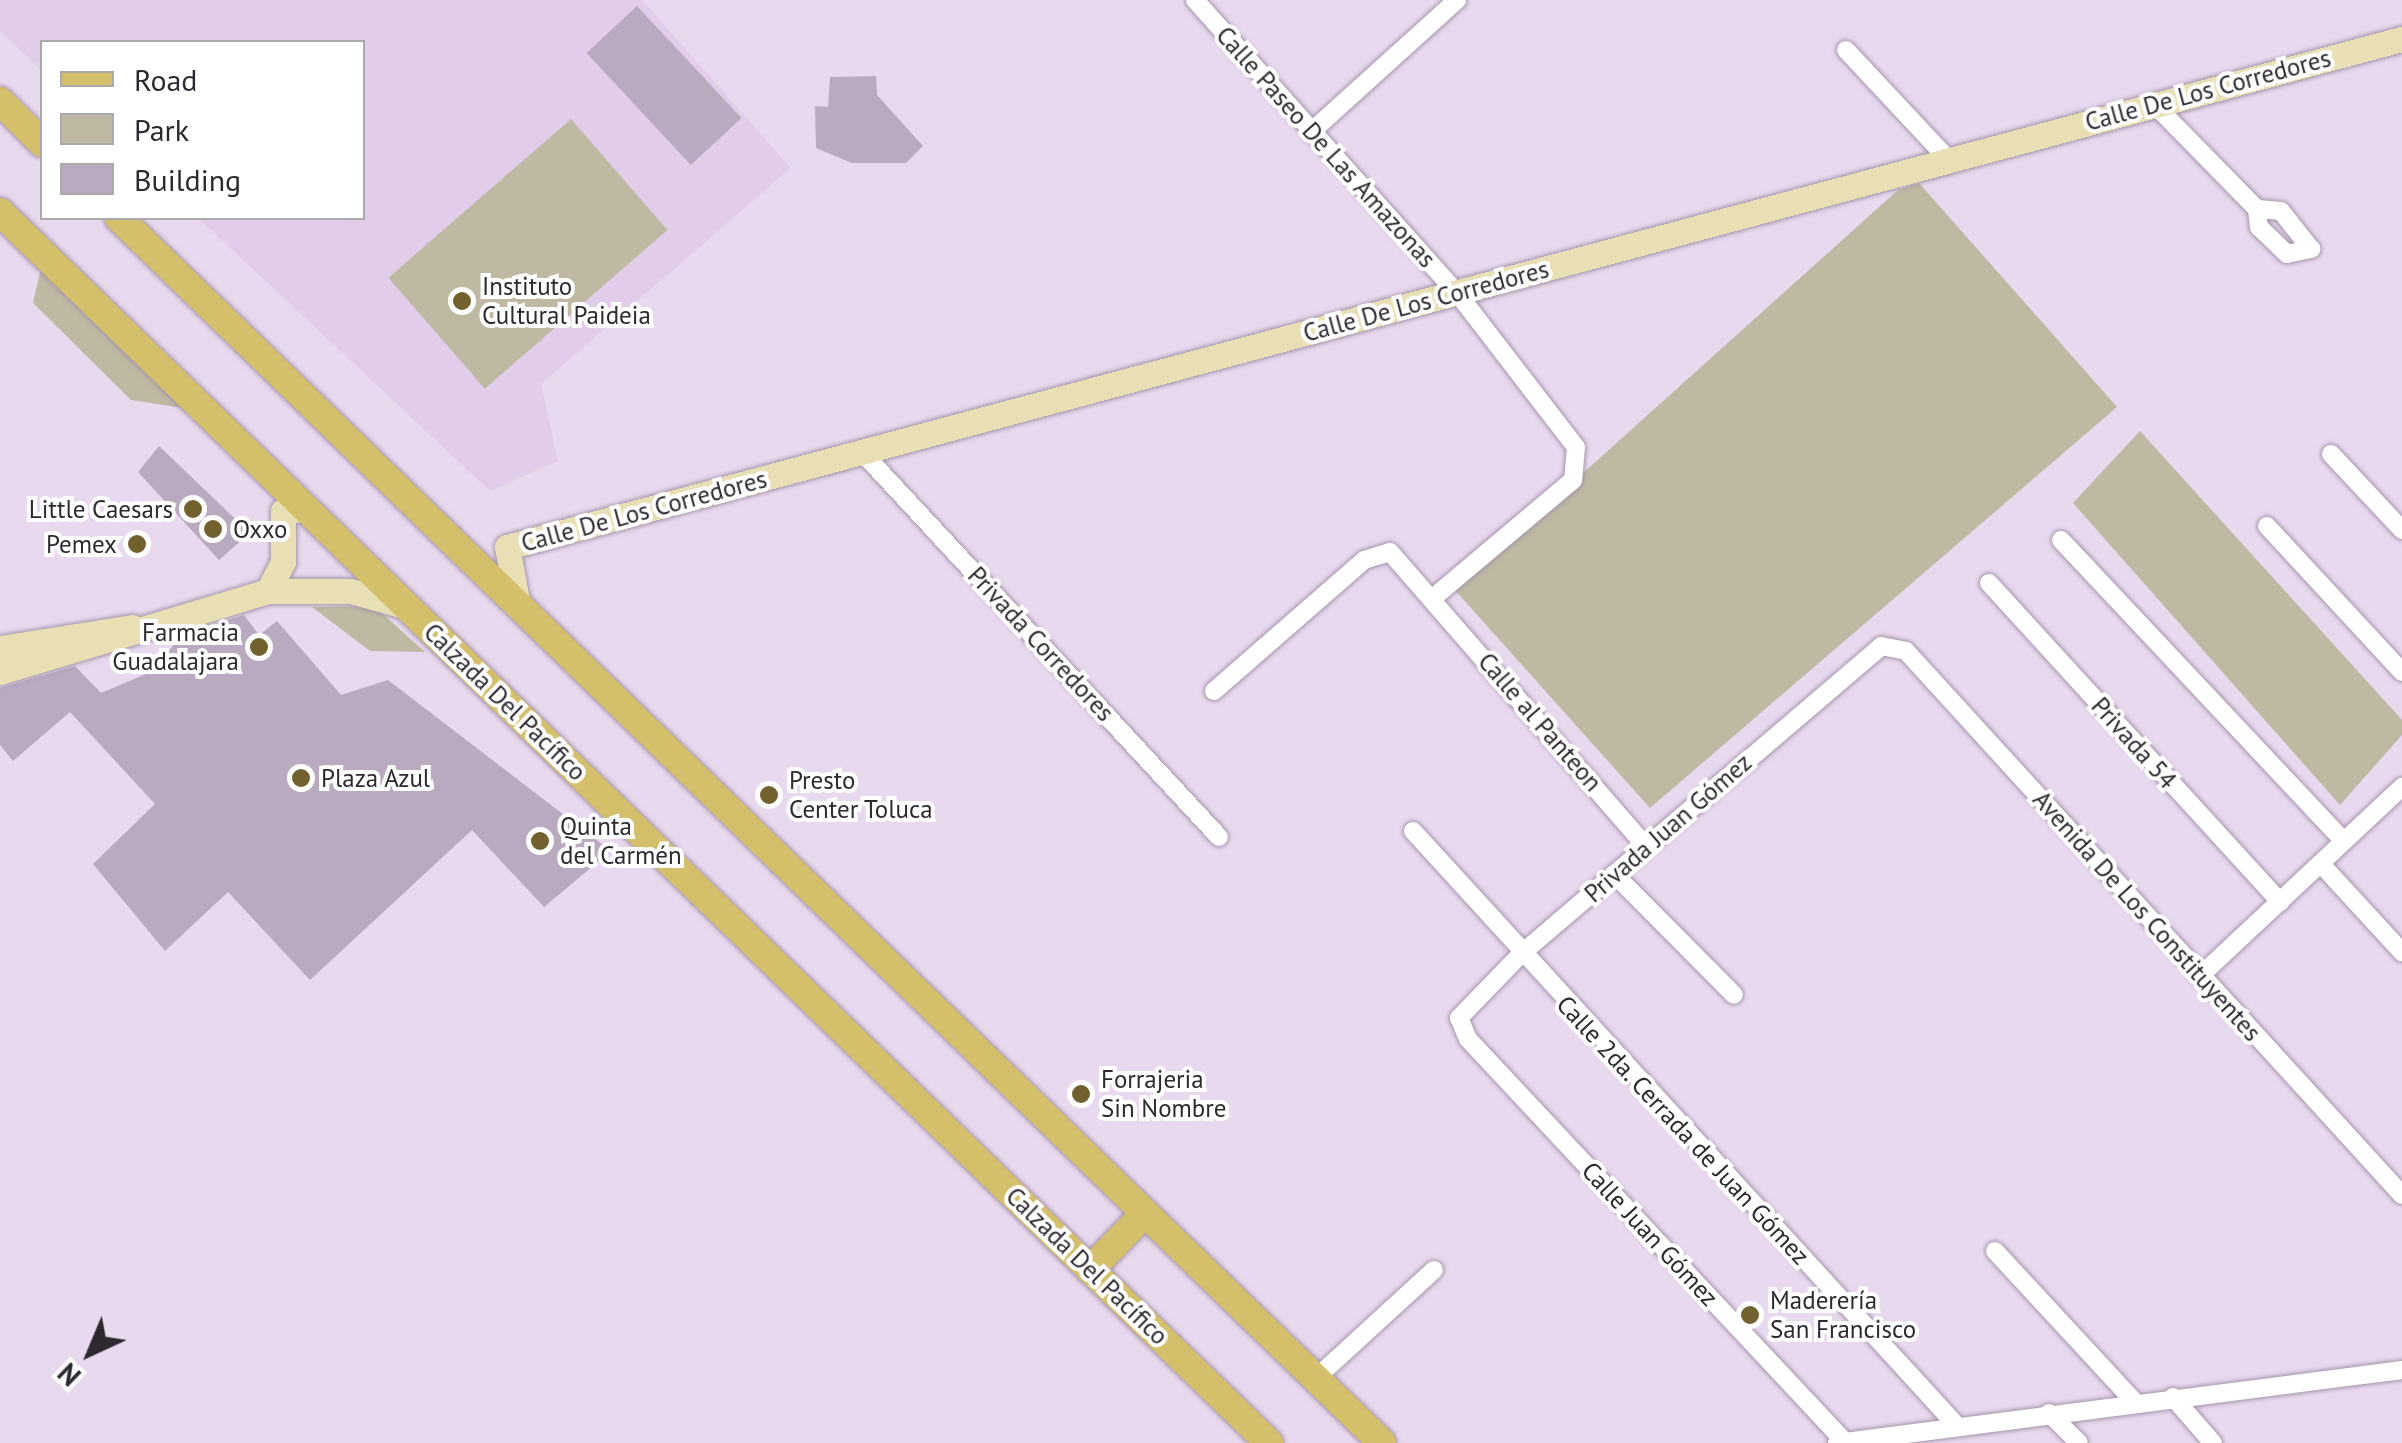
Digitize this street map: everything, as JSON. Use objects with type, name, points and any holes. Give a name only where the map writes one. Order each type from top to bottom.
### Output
[{"type":"main road","name":"Calle De Los Corredores","points":[[518,605],[508,547],[2402,39]]},
{"type":"main road","points":[[0,101],[40,141]]},
{"type":"main road","name":"Calzada Del Pacífico","points":[[0,212],[1269,1443]]},
{"type":"main road","points":[[121,220],[1382,1443]]},
{"type":"main road","points":[[268,591],[285,548],[284,511],[308,509]]},
{"type":"main road","points":[[0,672],[132,627],[268,591],[351,591],[404,606]]},
{"type":"main road","points":[[0,648],[132,627]]},
{"type":"main road","points":[[1090,1270],[1145,1214]]},
{"type":"street","name":"Calle Paseo De Las Amazonas","points":[[1195,0],[1458,294]]},
{"type":"street","points":[[1311,132],[1457,0]]},
{"type":"street","points":[[1846,50],[1949,160]]},
{"type":"street","points":[[2154,104],[2257,208]]},
{"type":"street","points":[[1433,598],[1579,466],[1568,429],[1458,294]]},
{"type":"street","name":"Privada Corredores","points":[[862,452],[1219,836]]},
{"type":"street","points":[[2332,454],[2402,530]]},
{"type":"street","points":[[2267,526],[2402,672]]},
{"type":"street","points":[[2061,540],[2344,842]]},
{"type":"street","name":"Calle al Panteon","points":[[1214,691],[1379,552],[1394,555],[1646,846]]},
{"type":"street","name":"Privada 54","points":[[1989,584],[2280,902]]},
{"type":"street","name":"Privada Juan Gómez","points":[[1459,1024],[1463,1009],[1521,954],[1888,643]]},
{"type":"street","name":"Avenida De Los Constituyentes","points":[[1888,643],[1906,650],[2402,1195]]},
{"type":"street","points":[[2200,976],[2402,787]]},
{"type":"street","name":"Calle 2da. Cerrada de Juan Gómez","points":[[1412,831],[1956,1426]]},
{"type":"street","points":[[2321,864],[2402,952]]},
{"type":"street","points":[[1614,874],[1734,994]]},
{"type":"street","name":"Calle Juan Gómez","points":[[1459,1024],[1840,1442],[1878,1440],[2134,1401],[2402,1370]]},
{"type":"street","points":[[1995,1251],[2134,1401]]},
{"type":"street","points":[[1316,1378],[1434,1270]]},
{"type":"street","points":[[2173,1398],[2214,1443]]},
{"type":"street","points":[[2050,1413],[2079,1443]]},
{"type":"shaded area","name":"Instituto Cultural Paideia","points":[[0,0],[642,0],[791,168],[541,384],[558,461],[490,491],[200,220],[365,220],[365,40],[40,40],[40,69],[0,31]]},
{"type":"green space","points":[[571,119],[667,230],[485,389],[388,278]]},
{"type":"green space","points":[[1919,183],[2117,407],[1650,808],[1454,589],[1898,190]]},
{"type":"green space","points":[[42,264],[183,408],[131,400],[33,303]]},
{"type":"green space","points":[[2140,431],[2402,720],[2402,735],[2340,805],[2073,503]]},
{"type":"green space","points":[[374,606],[425,652],[370,651],[312,607]]},
{"type":"building","points":[[637,6],[741,118],[691,165],[587,53]]},
{"type":"building","points":[[876,76],[877,95],[923,146],[906,163],[852,163],[816,148],[815,106],[828,107],[830,77]]},
{"type":"building","points":[[159,446],[250,533],[219,560],[138,472]]},
{"type":"building","name":"Plaza Azul","points":[[244,615],[259,635],[277,621],[341,695],[388,680],[611,851],[544,907],[472,830],[310,980],[228,892],[165,951],[93,864],[155,804],[70,712],[13,761],[0,745],[0,688],[75,666],[101,693],[153,671],[182,634]]},
{"type":"place","name":"Instituto Cultural Paideia","points":[[462,301]]},
{"type":"place","name":"Little Caesars","points":[[193,509]]},
{"type":"place","name":"Oxxo","points":[[213,529]]},
{"type":"place","name":"Pemex","points":[[137,544]]},
{"type":"place","name":"Farmacia Guadalajara","points":[[259,647]]},
{"type":"place","name":"Plaza Azul","points":[[301,778]]},
{"type":"place","name":"Presto Center Toluca","points":[[769,795]]},
{"type":"place","name":"Quinta del Carmén","points":[[540,841]]},
{"type":"place","name":"Forrajeria Sin Nombre","points":[[1081,1094]]},
{"type":"place","name":"Maderería San Francisco","points":[[1750,1315]]}]
